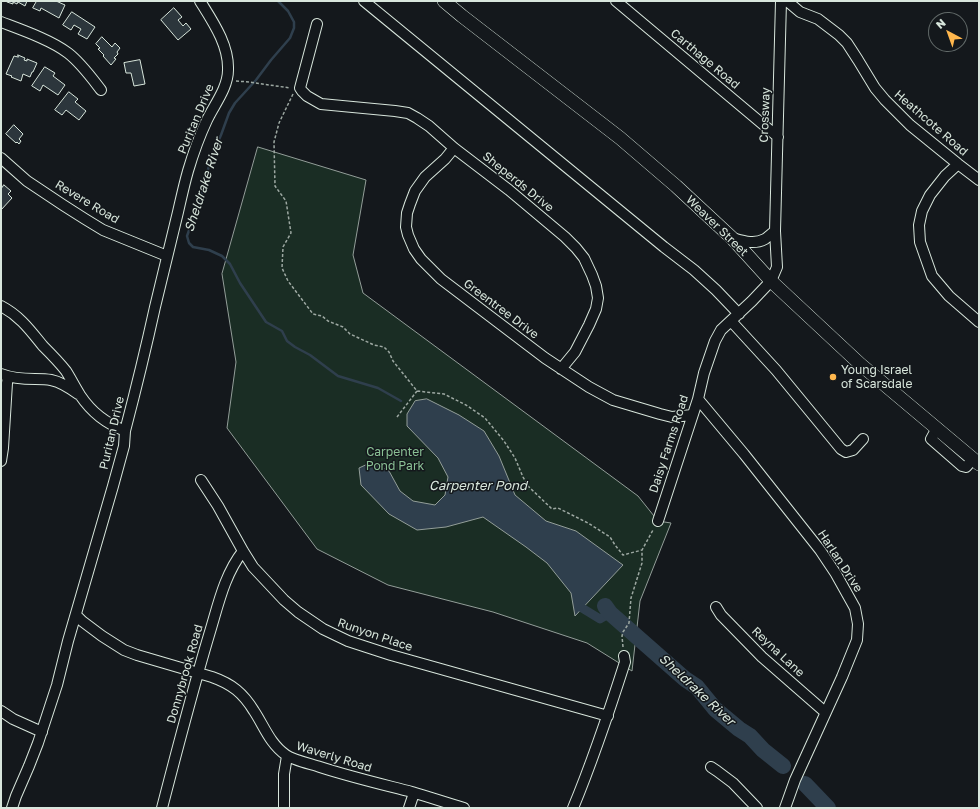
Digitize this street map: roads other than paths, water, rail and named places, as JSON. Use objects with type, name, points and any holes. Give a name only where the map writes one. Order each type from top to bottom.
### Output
[{"type":"main road","name":"Weaver Street","points":[[444,1],[620,138],[676,186],[732,238],[771,281],[860,364],[976,461]]},
{"type":"street","name":"Puritan Drive","points":[[12,808],[42,732],[57,685],[121,459],[125,431],[149,338],[167,256],[188,172],[202,132],[222,91],[228,72],[225,48],[209,15],[200,1]]},
{"type":"street","points":[[364,1],[694,270],[739,314]]},
{"type":"street","name":"Carthage Road","points":[[616,1],[778,137]]},
{"type":"street","name":"Crossway","points":[[771,281],[776,267],[775,230],[782,1]]},
{"type":"street","name":"Heathcote Road","points":[[787,1],[800,12],[818,20],[839,35],[847,43],[884,100],[910,125],[979,180]]},
{"type":"street","points":[[1,22],[30,33],[68,53],[81,65],[101,90]]},
{"type":"street","name":"Sheperds Drive","points":[[317,24],[300,88],[307,96],[321,104],[395,111],[408,113],[417,118],[509,190],[565,237],[584,258],[596,286],[598,298],[596,309],[575,352],[561,369]]},
{"type":"street","name":"Greentree Drive","points":[[454,148],[425,177],[415,191],[407,213],[406,227],[408,235],[414,249],[421,259],[441,279],[545,358],[589,387],[614,400],[660,414],[672,417],[692,415]]},
{"type":"street","name":"Revere Road","points":[[1,158],[27,181],[85,220],[103,230],[167,256]]},
{"type":"street","points":[[958,164],[945,176],[930,195],[922,211],[919,225],[920,242],[932,276],[949,296],[979,322]]},
{"type":"street","points":[[732,238],[749,243],[756,242],[765,239],[775,230]]},
{"type":"street","name":"Daisy Farms Road","points":[[658,521],[698,399],[704,373],[721,330],[771,281]]},
{"type":"street","points":[[1,306],[20,319],[44,347],[55,357],[66,371],[80,395],[97,415],[115,427],[125,431]]},
{"type":"street","points":[[731,321],[776,370],[841,449],[846,452],[853,450],[863,439]]},
{"type":"street","points":[[1,462],[6,383],[5,375],[31,379],[50,379],[70,388],[80,395]]},
{"type":"street","name":"Harlan Drive","points":[[698,399],[744,454],[820,550],[836,574],[855,608],[858,624],[857,640],[785,808]]},
{"type":"street","name":"Runyon Place","points":[[201,480],[218,506],[253,567],[284,600],[323,630],[348,641],[398,657],[608,716]]},
{"type":"street","name":"Donnybrook Road","points":[[162,808],[198,672],[226,580],[238,557],[243,551]]},
{"type":"street","name":"Reyna Lane","points":[[716,607],[762,657],[825,712]]},
{"type":"street","name":"Waverly Road","points":[[76,615],[102,636],[124,650],[198,672],[224,681],[233,687],[254,711],[272,741],[287,756],[347,776],[414,793],[464,808]]},
{"type":"street","points":[[573,808],[608,716],[625,662],[624,656]]},
{"type":"street","points":[[1,711],[42,732]]},
{"type":"street","points":[[284,808],[284,774],[287,756]]},
{"type":"street","points":[[711,767],[733,783],[757,808]]},
{"type":"street","points":[[409,808],[414,793]]},
{"type":"water","name":"Carpenter Pond","points":[[427,399],[459,415],[484,431],[499,456],[515,495],[546,521],[576,531],[623,565],[575,616],[571,593],[547,563],[483,517],[446,527],[417,530],[389,514],[361,485],[359,468],[372,462],[389,471],[400,491],[413,501],[435,505],[445,495],[448,477],[438,458],[407,426],[407,414],[415,401]]},
{"type":"waterway","name":"Sheldrake River","points":[[278,1],[288,11],[294,22],[294,28],[290,38],[235,103],[229,113],[211,158],[201,197],[187,236],[189,243],[193,247],[209,250],[222,256],[230,264],[240,283],[266,322],[282,331],[287,341],[295,347],[310,355],[338,376],[378,388],[401,401]]},
{"type":"waterway","name":"Sheldrake River","points":[[605,606],[610,613],[685,679],[697,687],[715,709],[750,736],[763,750],[783,766]]},
{"type":"waterway","name":"Sheldrake River","points":[[582,608],[600,619],[610,613]]},
{"type":"waterway","name":"Sheldrake River","points":[[805,784],[828,808]]},
{"type":"place","name":"Young Israel of Scarsdale","points":[[833,377]]},
{"type":"park label","name":"Carpenter Pond Park","points":[[395,459]]}]
